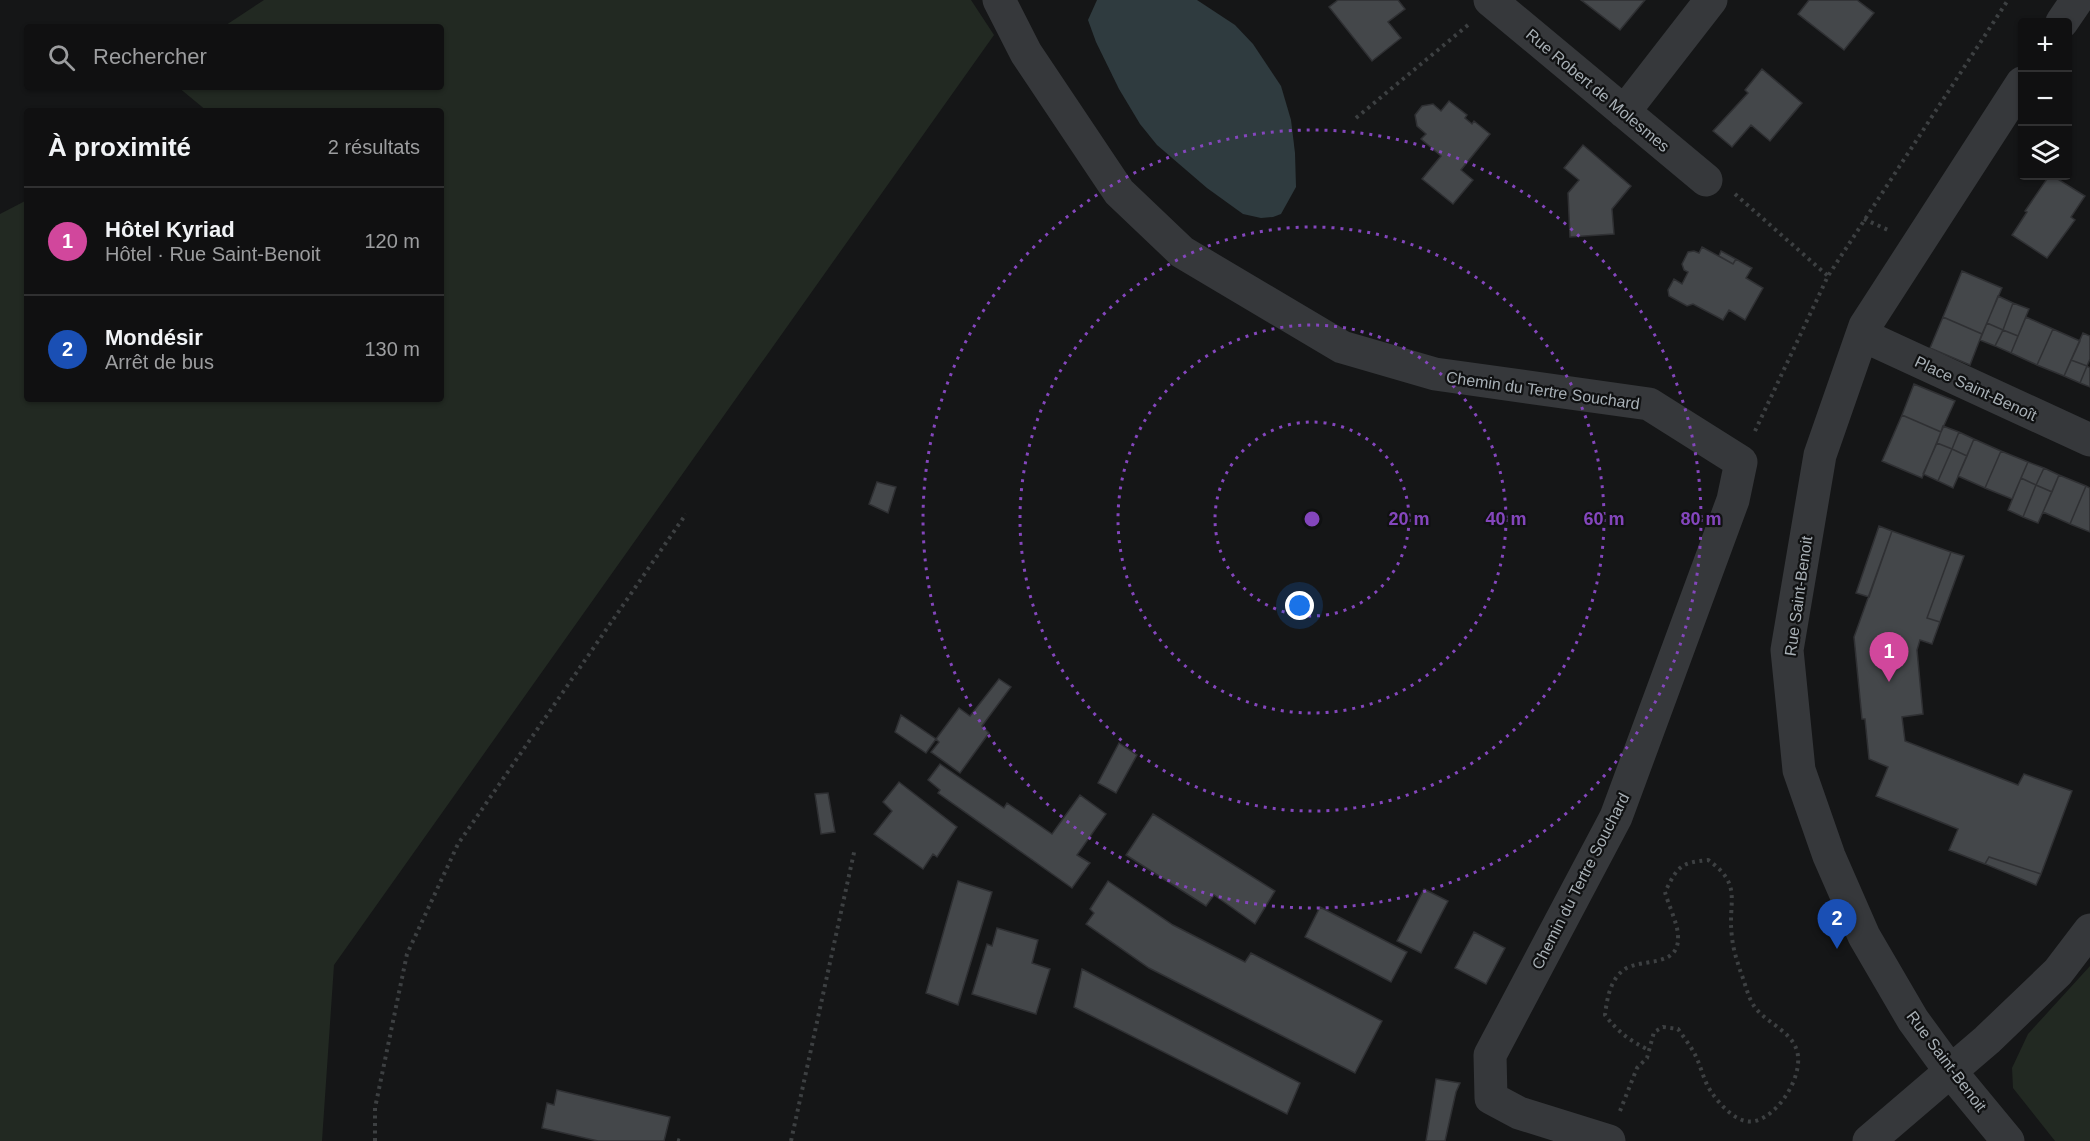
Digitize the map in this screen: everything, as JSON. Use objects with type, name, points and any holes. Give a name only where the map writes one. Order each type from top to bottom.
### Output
[{"type":"street","name":"Chemin du Tertre Souchard","points":[[999,0],[1026,53],[1119,192],[1182,252],[1342,347],[1435,374],[1648,404],[1741,462],[1733,500],[1616,817],[1490,1055],[1491,1098],[1519,1113],[1609,1141]]},
{"type":"street","points":[[1624,112],[1711,0]]},
{"type":"street","points":[[2065,18],[2077,0]]},
{"type":"street","name":"Rue Robert de Molesmes","points":[[1492,2],[1706,180]]},
{"type":"street","name":"Rue Saint-Benoit","points":[[2008,1141],[1951,1072],[1913,1020],[1864,936],[1828,856],[1799,770],[1787,650],[1820,455],[1865,326],[2018,89]]},
{"type":"street","name":"Place Saint-Benoît","points":[[1862,335],[2090,440]]},
{"type":"street","points":[[1869,1141],[1951,1072],[2058,972],[2090,930]]},
{"type":"path","points":[[1741,462],[1828,276],[2008,0]]},
{"type":"path","points":[[1356,118],[1492,2]]},
{"type":"path","points":[[1706,180],[1719,180],[1828,276]]},
{"type":"path","points":[[375,1141],[375,1108],[407,954],[458,844],[686,514]]},
{"type":"path","points":[[791,1141],[855,848]]},
{"type":"path","points":[[1609,1141],[1637,1068],[1647,1058],[1654,1032],[1663,1027],[1678,1029],[1694,1052],[1711,1092],[1738,1119],[1748,1122],[1759,1120],[1781,1104],[1791,1088],[1799,1060],[1796,1047],[1754,1005],[1741,972],[1732,936],[1731,885],[1722,870],[1708,860],[1686,862],[1673,876],[1665,892],[1678,936],[1677,946],[1670,957],[1655,963],[1639,963],[1623,970],[1612,985],[1607,998],[1605,1015],[1617,1030],[1631,1041],[1649,1050]]},
{"type":"shaded area","points":[[264,0],[971,0],[994,35],[334,965],[322,1141],[0,1141],[0,214],[24,202],[24,402],[444,402],[444,108],[203,108],[182,90],[444,90],[444,24],[228,24]]},
{"type":"shaded area","points":[[1097,0],[1197,0],[1235,25],[1253,44],[1281,86],[1291,120],[1296,187],[1281,214],[1261,218],[1243,214],[1207,188],[1157,145],[1140,124],[1119,89],[1096,42],[1088,20]]},
{"type":"shaded area","points":[[2090,966],[2090,1141],[2055,1141],[2013,1088],[2012,1068],[2028,1034]]},
{"type":"building","points":[[1338,0],[1398,0],[1405,9],[1388,22],[1401,38],[1372,61],[1329,7]]},
{"type":"building","points":[[1581,0],[1645,0],[1620,30]]},
{"type":"building","points":[[1809,0],[1857,0],[1874,13],[1844,50],[1798,14]]},
{"type":"building","points":[[1762,69],[1802,103],[1770,141],[1751,125],[1732,147],[1713,131],[1748,93],[1745,90]]},
{"type":"building","points":[[1449,101],[1467,115],[1465,118],[1472,124],[1474,121],[1490,134],[1461,170],[1473,180],[1453,204],[1422,179],[1441,156],[1421,139],[1426,134],[1417,126],[1415,115],[1422,106],[1433,104],[1441,111]]},
{"type":"building","points":[[1583,145],[1631,186],[1612,209],[1614,234],[1570,237],[1568,193],[1579,180],[1564,168]]},
{"type":"building","points":[[2046,180],[2059,180],[2085,196],[2071,217],[2075,220],[2047,258],[2012,235],[2027,212],[2025,211]]},
{"type":"building","points":[[1702,247],[1733,264],[1736,259],[1752,268],[1746,278],[1763,288],[1745,320],[1729,310],[1723,320],[1693,304],[1687,306],[1669,296],[1668,290],[1674,279],[1682,284],[1688,272],[1684,270],[1682,264],[1688,252],[1699,253]]},
{"type":"building","points":[[1721,251],[1736,259],[1733,264],[1719,256]]},
{"type":"building","points":[[1962,271],[2002,288],[1982,334],[1943,317]]},
{"type":"building","points":[[1998,296],[2013,303],[2003,330],[1987,323]]},
{"type":"building","points":[[2013,303],[2029,309],[2018,336],[2003,330]]},
{"type":"building","points":[[1943,317],[1982,334],[1970,365],[1930,348]]},
{"type":"building","points":[[2026,317],[2053,329],[2037,365],[2011,353]]},
{"type":"building","points":[[1987,323],[2003,330],[1995,346],[1980,340]]},
{"type":"building","points":[[2053,329],[2080,341],[2064,376],[2037,365]]},
{"type":"building","points":[[2003,330],[2018,336],[2011,353],[1995,346]]},
{"type":"building","points":[[2083,333],[2090,336],[2090,359],[2087,366],[2071,360]]},
{"type":"building","points":[[2071,360],[2087,366],[2080,383],[2064,376]]},
{"type":"building","points":[[2087,366],[2090,368],[2090,387],[2080,383]]},
{"type":"building","points":[[1914,384],[1955,401],[1941,432],[1902,415]]},
{"type":"building","points":[[1902,415],[1941,432],[1922,478],[1882,461]]},
{"type":"building","points":[[1943,426],[1959,432],[1952,449],[1937,443]]},
{"type":"building","points":[[1959,432],[1974,439],[1967,456],[1952,449]]},
{"type":"building","points":[[1974,439],[2001,451],[1985,488],[1958,476]]},
{"type":"building","points":[[1937,443],[1952,449],[1938,481],[1923,474]]},
{"type":"building","points":[[1952,449],[1967,456],[1953,488],[1938,481]]},
{"type":"building","points":[[2001,451],[2028,462],[2012,499],[1985,488]]},
{"type":"building","points":[[2028,462],[2044,468],[2036,485],[2021,478]]},
{"type":"building","points":[[2044,468],[2059,475],[2052,492],[2036,485]]},
{"type":"building","points":[[2059,475],[2086,486],[2070,524],[2043,512]]},
{"type":"building","points":[[2021,478],[2036,485],[2023,517],[2008,510]]},
{"type":"building","points":[[877,482],[896,487],[888,513],[869,504]]},
{"type":"building","points":[[2036,485],[2052,492],[2038,523],[2023,517]]},
{"type":"building","points":[[2086,486],[2090,488],[2090,532],[2070,524]]},
{"type":"building","points":[[1879,526],[1892,531],[1869,597],[1856,593]]},
{"type":"building","points":[[1892,531],[1951,552],[1927,618],[1940,622],[1932,644],[1920,640],[1917,650],[1923,714],[1902,717],[1905,741],[2018,785],[2024,774],[2072,791],[2041,874],[1989,857],[1985,864],[1949,850],[1958,829],[1876,796],[1888,767],[1869,759],[1865,719],[1862,719],[1854,637]]},
{"type":"building","points":[[1951,552],[1964,556],[1940,622],[1927,618]]},
{"type":"building","points":[[999,679],[1011,687],[982,726],[989,733],[960,773],[931,752],[939,742],[936,739],[959,708],[970,716]]},
{"type":"building","points":[[901,715],[936,739],[926,753],[895,732]]},
{"type":"building","points":[[1119,743],[1137,755],[1116,793],[1098,783]]},
{"type":"building","points":[[940,764],[1004,808],[1007,803],[1052,834],[1080,795],[1106,814],[1077,855],[1090,863],[1072,888],[938,793],[940,790],[928,780]]},
{"type":"building","points":[[899,782],[957,827],[937,857],[933,854],[923,869],[874,834],[892,811],[883,802]]},
{"type":"building","points":[[828,793],[835,832],[821,834],[815,794]]},
{"type":"building","points":[[1153,814],[1275,891],[1255,924],[1214,895],[1206,906],[1126,855]]},
{"type":"building","points":[[1989,857],[2041,874],[2036,885],[1985,864]]},
{"type":"building","points":[[958,881],[992,892],[958,1005],[926,993]]},
{"type":"building","points":[[1108,881],[1173,925],[1245,962],[1251,953],[1382,1021],[1355,1073],[1149,968],[1086,924],[1094,913],[1090,909]]},
{"type":"building","points":[[1424,889],[1448,901],[1421,953],[1397,941]]},
{"type":"building","points":[[1320,907],[1407,952],[1391,982],[1305,937]]},
{"type":"building","points":[[997,928],[1038,940],[1032,963],[1050,969],[1036,1014],[972,994],[987,944],[992,946]]},
{"type":"building","points":[[1474,932],[1505,948],[1486,984],[1455,968]]},
{"type":"building","points":[[1082,969],[1300,1083],[1287,1114],[1074,1007]]},
{"type":"building","points":[[1436,1079],[1460,1083],[1445,1141],[1426,1141]]},
{"type":"building","points":[[557,1090],[670,1117],[664,1141],[598,1141],[542,1128],[547,1103],[554,1105]]},
{"type":"place","name":"Hôtel Kyriad","points":[[1889,682]]},
{"type":"place","name":"Mondésir","points":[[1837,949]]}]
